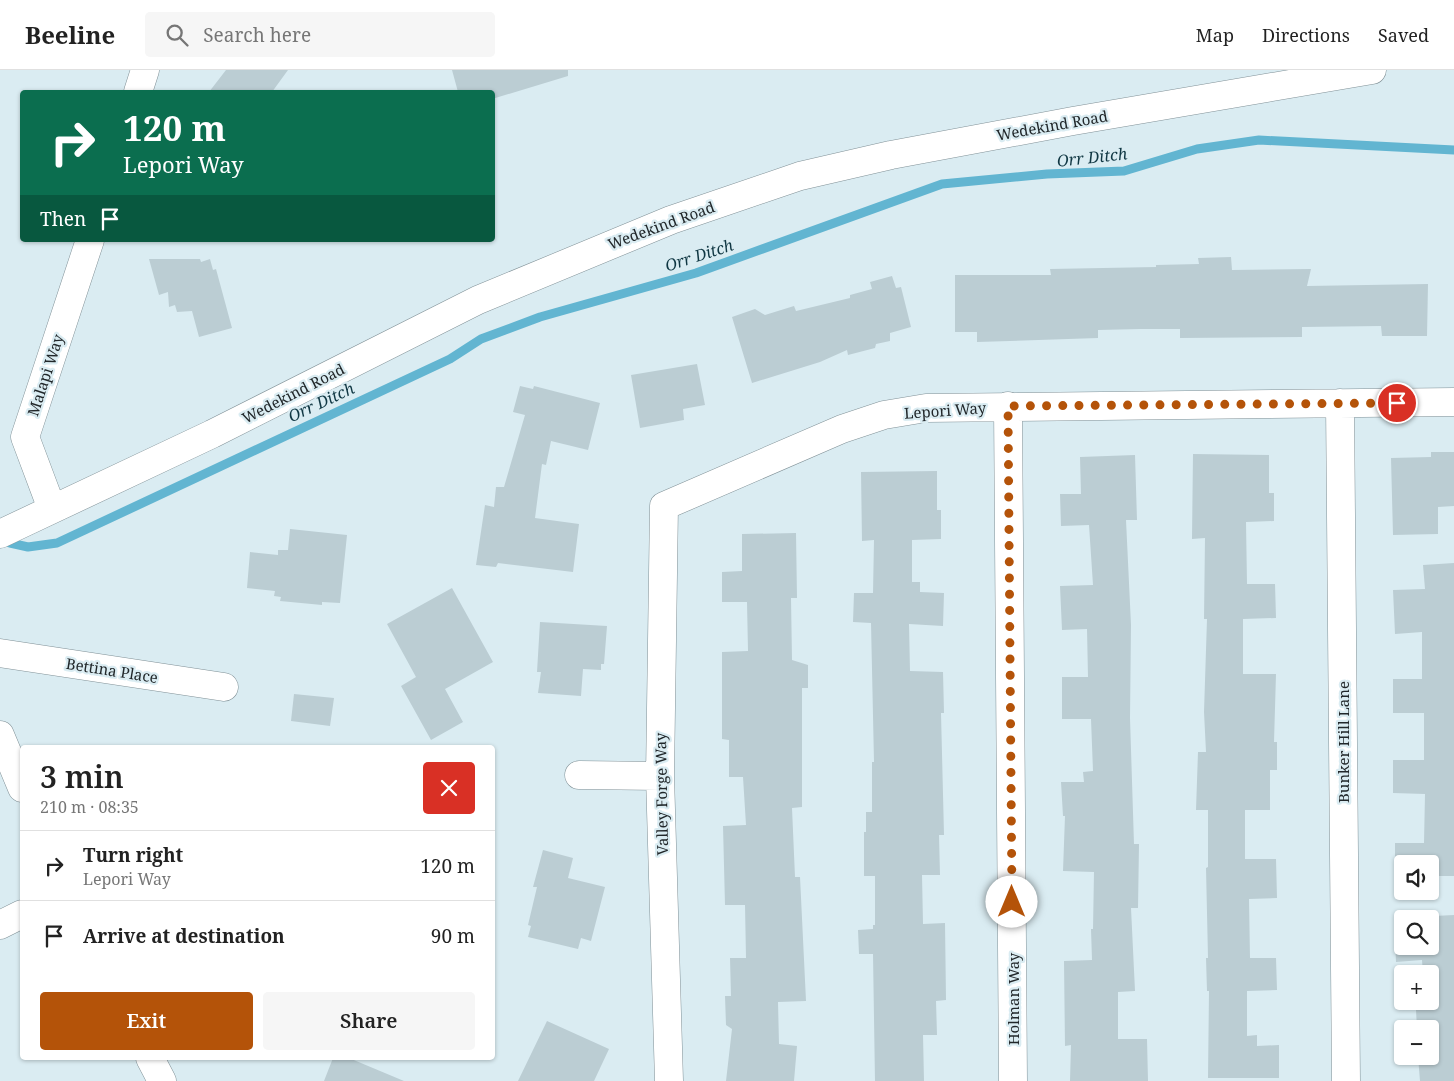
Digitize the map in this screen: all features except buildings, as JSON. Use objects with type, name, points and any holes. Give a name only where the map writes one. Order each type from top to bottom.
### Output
[{"type":"street","points":[[139,90],[145,70]]},
{"type":"street","name":"Wedekind Road","points":[[0,534],[212,434],[478,300],[671,220],[800,176],[891,155],[1064,122],[1372,70]]},
{"type":"street","name":"Malapi Way","points":[[52,509],[25,437],[89,242]]},
{"type":"street","name":"Lepori Way","points":[[664,506],[842,429],[884,415],[926,408],[1454,402]]},
{"type":"street","name":"Bunker Hill Lane","points":[[1340,403],[1346,1081]]},
{"type":"street","name":"Holman Way","points":[[1008,406],[1014,1081]]},
{"type":"street","name":"Valley Forge Way","points":[[664,506],[660,776],[669,1081]]},
{"type":"street","name":"Bettina Place","points":[[0,653],[224,687]]},
{"type":"street","points":[[0,735],[20,783]]},
{"type":"street","points":[[579,775],[660,776]]},
{"type":"street","points":[[0,924],[20,915]]},
{"type":"street","points":[[151,1060],[162,1081]]},
{"type":"waterway","name":"Orr Ditch","points":[[6,536],[10,543],[28,547],[57,543],[450,359],[481,339],[540,317],[696,273],[942,184],[1047,174],[1124,171],[1197,149],[1259,140],[1454,150]]},
{"type":"route","points":[[1012,902],[1008,406],[1397,403]]}]
